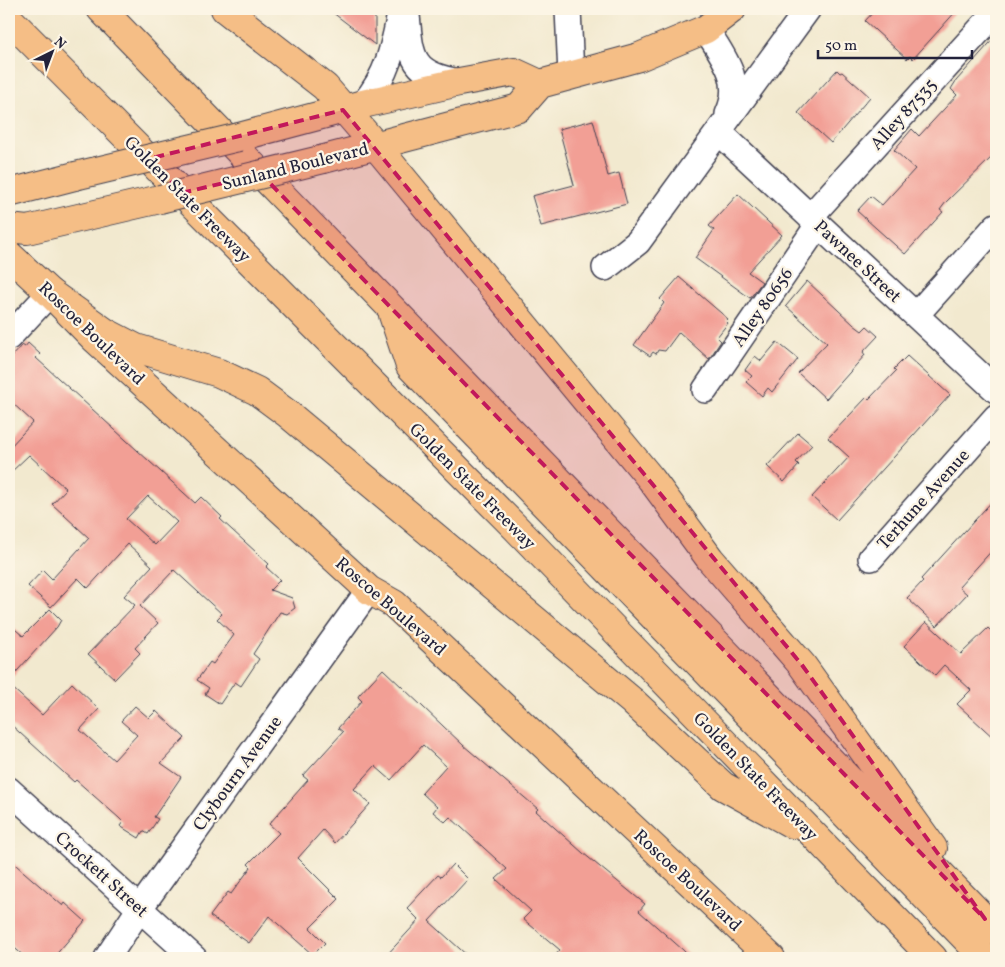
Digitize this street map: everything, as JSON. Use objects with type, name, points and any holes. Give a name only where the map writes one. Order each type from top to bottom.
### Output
[{"type":"main road","points":[[101,9],[991,925]]},
{"type":"main road","points":[[226,9],[353,107],[376,146],[651,479],[710,559],[802,665],[991,925]]},
{"type":"main road","points":[[9,193],[459,82],[514,72],[540,84],[639,57],[706,29],[732,9]]},
{"type":"main road","name":"Golden State Freeway","points":[[9,19],[515,527],[933,958]]},
{"type":"main road","name":"Sunland Boulevard","points":[[9,228],[27,230],[111,212],[520,108],[540,84]]},
{"type":"main road","name":"Roscoe Boulevard","points":[[9,255],[95,339],[369,590],[394,604],[771,958]]},
{"type":"main road","points":[[50,293],[105,332],[136,348],[219,373],[257,391],[296,420],[625,694],[723,786],[816,837]]},
{"type":"main road","points":[[391,308],[410,366],[985,958]]},
{"type":"main road","points":[[515,527],[555,537],[962,958]]},
{"type":"street","points":[[353,107],[378,88],[385,73],[401,9]]},
{"type":"street","points":[[406,9],[410,50],[419,66],[438,78],[459,82]]},
{"type":"street","points":[[568,9],[571,75]]},
{"type":"street","points":[[605,268],[638,242],[808,9]]},
{"type":"street","name":"Alley 87535","points":[[814,221],[996,12]]},
{"type":"street","points":[[706,29],[730,70],[735,87],[734,101],[719,132]]},
{"type":"street","name":"Pawnee Street","points":[[719,132],[996,390]]},
{"type":"street","name":"Alley 80656","points":[[705,390],[814,221]]},
{"type":"street","points":[[916,315],[996,226]]},
{"type":"street","points":[[9,337],[50,293]]},
{"type":"street","name":"Terhune Avenue","points":[[871,558],[996,417]]},
{"type":"street","name":"Clybourn Avenue","points":[[107,958],[140,908],[369,590]]},
{"type":"street","name":"Crockett Street","points":[[9,790],[194,958]]},
{"type":"highlighted area","points":[[343,110],[802,665],[985,919],[261,174],[182,193],[148,159]]},
{"type":"building","points":[[328,9],[375,9],[375,45]]},
{"type":"building","points":[[876,9],[958,9],[913,59],[910,56],[907,59],[865,21]]},
{"type":"building","points":[[996,36],[996,153],[946,202],[940,210],[943,212],[905,254],[857,211],[871,196],[882,205],[915,169],[894,150],[912,129],[919,136],[957,95],[951,89],[956,81]]},
{"type":"building","points":[[837,70],[840,73],[842,72],[870,97],[831,143],[798,113]]},
{"type":"building","points":[[593,120],[608,176],[619,173],[627,204],[541,226],[532,196],[574,185],[559,129]]},
{"type":"building","points":[[738,194],[782,235],[748,272],[762,282],[750,298],[695,258],[714,230],[709,226]]},
{"type":"building","points":[[679,277],[728,319],[726,321],[728,323],[717,337],[721,341],[709,359],[679,332],[665,351],[658,350],[656,354],[653,352],[650,356],[634,345],[664,303],[660,299]]},
{"type":"building","points":[[807,281],[854,325],[862,331],[867,326],[878,336],[863,352],[865,355],[826,399],[798,373],[827,343],[786,306]]},
{"type":"building","points":[[777,342],[798,359],[772,392],[768,388],[762,396],[746,382],[752,376],[745,370],[755,356],[761,361]]},
{"type":"building","points":[[28,343],[40,354],[36,358],[195,503],[201,497],[222,517],[220,519],[269,564],[266,567],[280,580],[270,590],[292,598],[295,608],[287,614],[280,612],[253,654],[259,659],[241,686],[235,682],[220,704],[205,694],[209,688],[197,680],[210,662],[213,664],[234,635],[217,619],[222,614],[174,570],[140,606],[158,623],[135,648],[140,653],[115,679],[88,654],[135,605],[124,596],[152,566],[128,544],[88,588],[78,578],[51,607],[28,586],[43,570],[52,579],[89,538],[52,504],[66,489],[29,455],[9,474],[9,448],[33,422],[9,400],[9,359],[22,345],[25,347]],"holes":[[[148,496],[177,522],[155,545],[126,519]]]},
{"type":"building","points":[[907,356],[950,395],[837,520],[812,497],[849,457],[828,438],[867,397],[869,399],[896,371],[894,369]]},
{"type":"building","points":[[798,433],[812,445],[796,462],[799,465],[784,482],[767,466]]},
{"type":"building","points":[[996,497],[996,546],[959,587],[967,594],[937,626],[907,598],[923,581],[921,579]]},
{"type":"building","points":[[50,609],[61,620],[57,627],[9,680],[9,624],[23,636]]},
{"type":"building","points":[[926,622],[961,654],[988,628],[996,636],[996,740],[957,704],[971,690],[944,665],[935,675],[904,646]]},
{"type":"building","points":[[383,669],[463,745],[538,809],[536,811],[645,904],[639,911],[692,958],[553,958],[560,950],[523,919],[531,911],[496,879],[507,869],[450,817],[445,822],[433,812],[437,807],[422,793],[446,766],[423,745],[391,780],[375,766],[354,789],[370,804],[335,843],[323,830],[298,858],[339,899],[310,928],[325,943],[313,955],[269,916],[249,943],[210,916],[228,892],[231,894],[251,867],[248,864],[279,833],[269,824],[308,780],[303,776],[343,732],[338,728],[362,701],[358,697],[359,695]]},
{"type":"building","points":[[72,683],[99,709],[80,730],[114,760],[137,735],[121,721],[135,706],[149,718],[156,711],[185,738],[161,763],[181,777],[154,817],[158,819],[148,834],[143,831],[139,838],[120,826],[123,822],[119,818],[76,780],[74,782],[9,723],[9,685],[42,715]]},
{"type":"building","points":[[9,859],[63,906],[65,903],[85,921],[53,958],[26,958],[9,943]]},
{"type":"building","points":[[453,864],[468,879],[429,921],[470,958],[384,958],[419,920],[407,908],[438,875],[441,877]]}]
